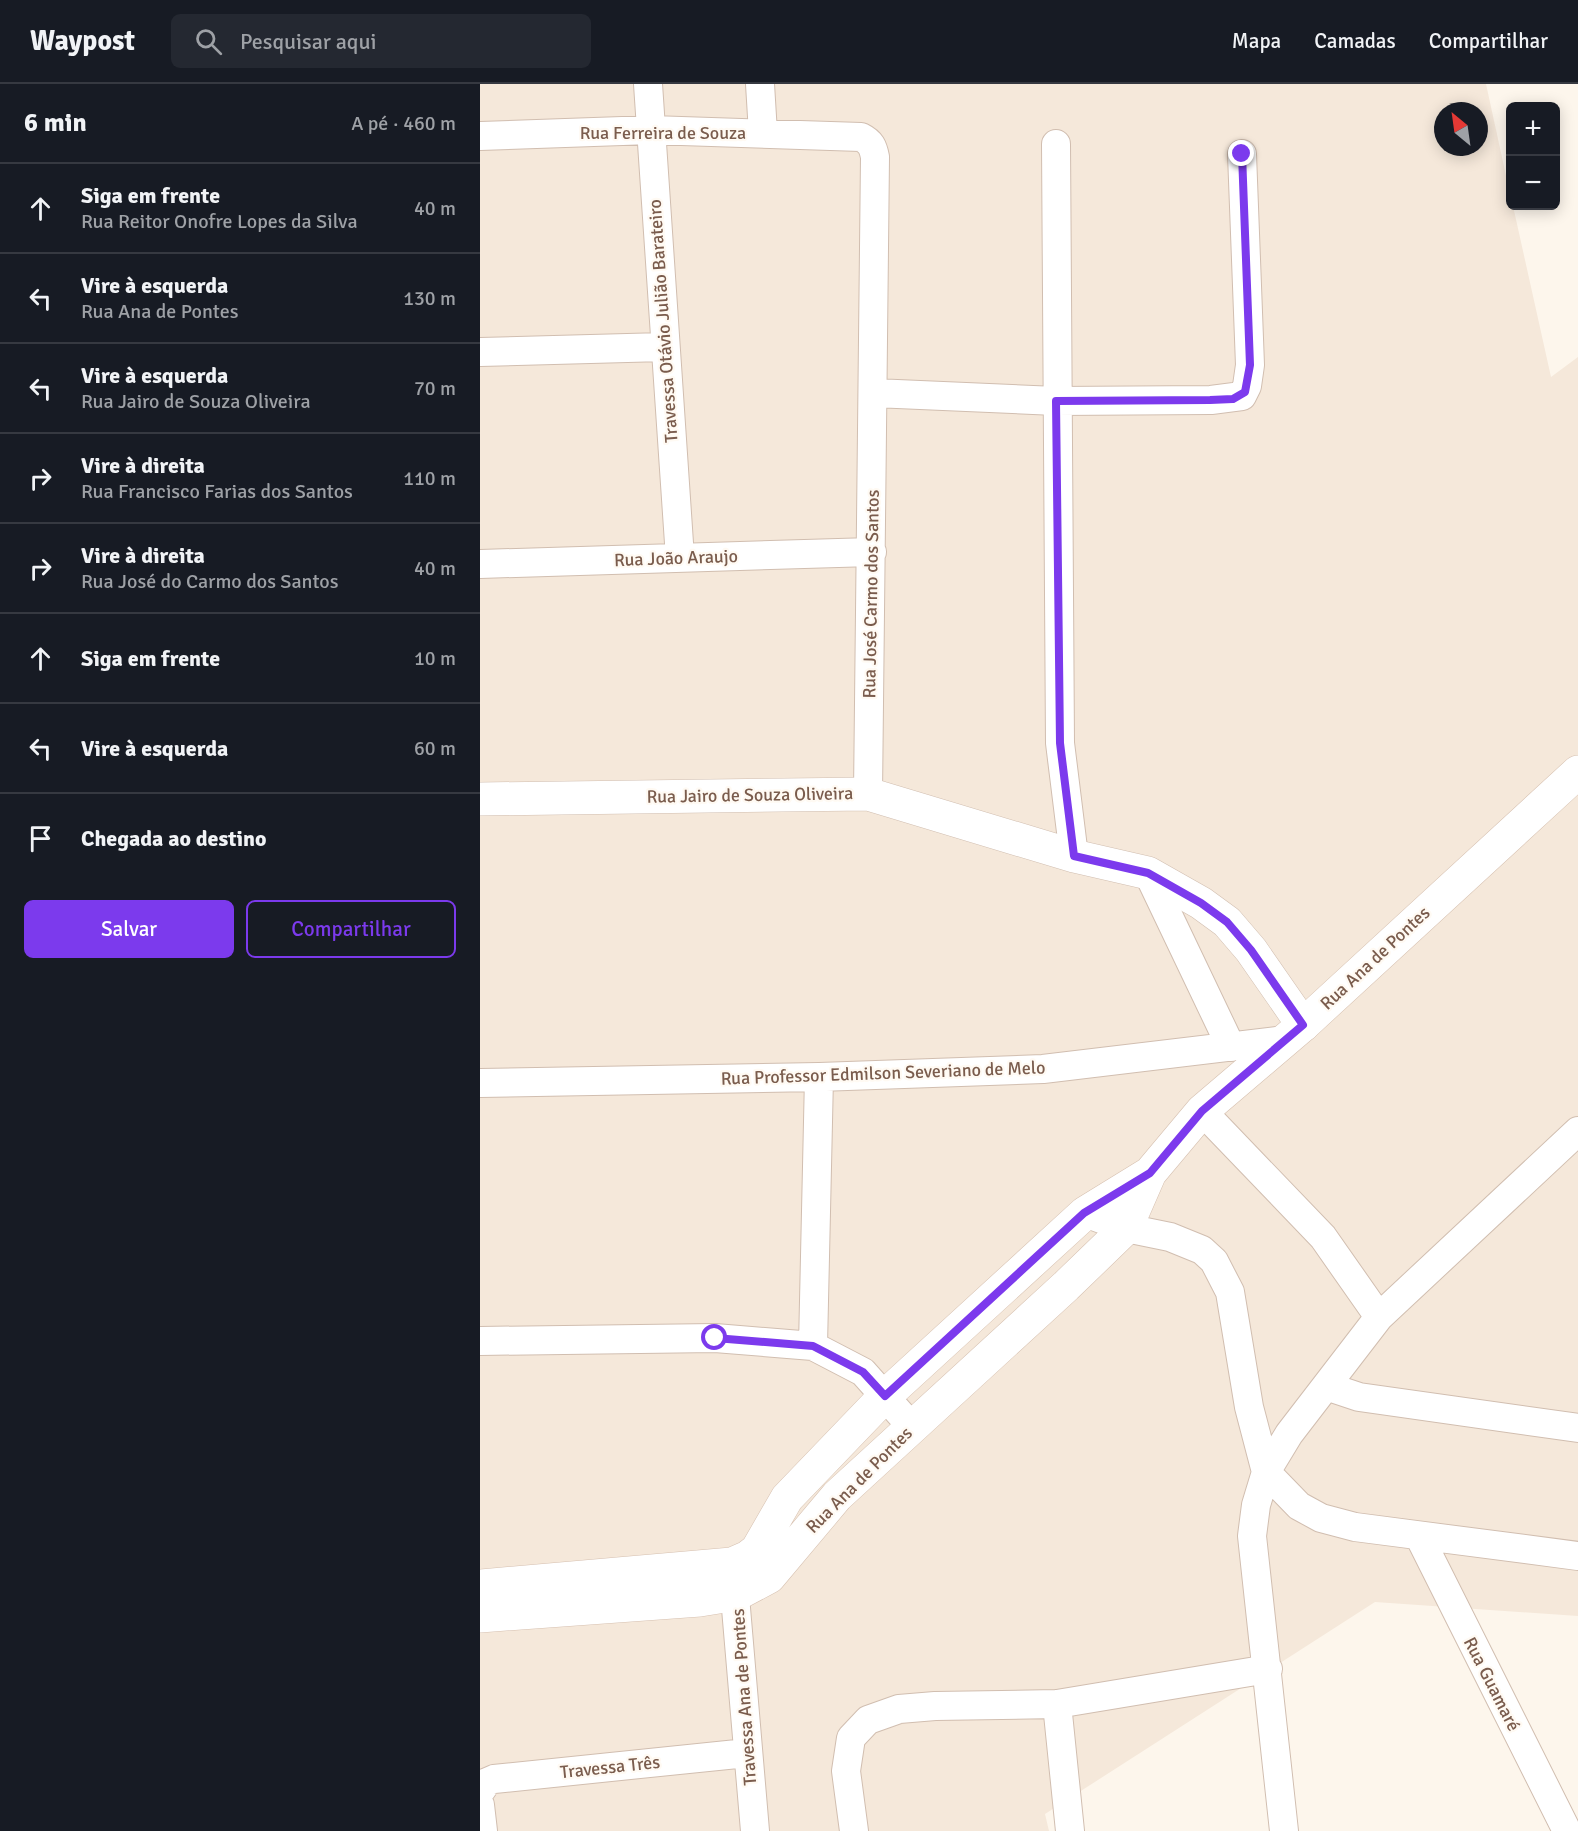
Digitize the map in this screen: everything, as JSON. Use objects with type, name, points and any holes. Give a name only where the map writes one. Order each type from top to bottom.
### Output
[{"type":"main road","name":"Rua Ana de Pontes","points":[[480,1586],[769,1577],[837,1496],[1126,1228],[1150,1173],[1202,1111],[1294,1032],[1578,772]]},
{"type":"main road","name":"Rua Jairo de Souza Oliveira","points":[[480,799],[868,794],[1074,856],[1148,873],[1201,903],[1227,922],[1251,950],[1294,1032]]},
{"type":"main road","name":"Rua Ana de Pontes","points":[[480,1616],[700,1600],[734,1579],[757,1550],[787,1498],[885,1396],[1084,1213],[1150,1173]]},
{"type":"main road","points":[[989,1300],[1018,1330]]},
{"type":"street","name":"Travessa Otávio Julião Barateiro","points":[[648,84],[680,558]]},
{"type":"street","points":[[760,84],[763,133]]},
{"type":"street","name":"Rua Ferreira de Souza","points":[[480,136],[651,130],[847,136]]},
{"type":"street","name":"Rua José Carmo dos Santos","points":[[847,136],[861,137],[869,141],[875,157],[868,794]]},
{"type":"street","points":[[1056,144],[1060,743],[1074,856]]},
{"type":"street","points":[[874,393],[1056,401],[1238,398],[1248,386],[1250,365],[1242,154]]},
{"type":"street","points":[[480,352],[664,347]]},
{"type":"street","name":"Rua João Araujo","points":[[480,564],[872,552]]},
{"type":"street","points":[[1148,873],[1232,1047]]},
{"type":"street","name":"Rua Professor Edmilson Severiano de Melo","points":[[480,1083],[819,1077],[1043,1069],[1232,1047],[1294,1032]]},
{"type":"street","points":[[813,1346],[819,1077]]},
{"type":"street","points":[[1202,1111],[1323,1238],[1379,1317]]},
{"type":"street","points":[[1284,1831],[1252,1536],[1256,1505],[1266,1472],[1289,1434],[1379,1317],[1573,1146]]},
{"type":"street","points":[[1084,1213],[1126,1228],[1170,1237],[1202,1250],[1214,1261],[1230,1292],[1249,1407],[1266,1472],[1299,1506],[1321,1518],[1355,1527],[1578,1556]]},
{"type":"street","points":[[480,1341],[715,1338],[813,1346],[863,1372],[912,1427]]},
{"type":"street","points":[[1326,1386],[1359,1398],[1576,1425]]},
{"type":"street","name":"Rua Guamaré","points":[[1419,1536],[1567,1831]]},
{"type":"street","name":"Travessa Ana de Pontes","points":[[734,1579],[755,1831]]},
{"type":"street","points":[[854,1831],[846,1771],[851,1738],[868,1720],[899,1709],[935,1706],[1057,1704],[1268,1669]]},
{"type":"street","points":[[1057,1704],[1070,1831]]},
{"type":"street","name":"Travessa Três","points":[[480,1792],[481,1787],[494,1779],[747,1753]]},
{"type":"shaded area","points":[[480,84],[1486,84],[1506,176],[1506,210],[1514,210],[1551,377],[1578,357],[1578,1616],[1375,1602],[1045,1814],[1049,1831],[480,1831]]},
{"type":"route","points":[[715,1338],[813,1346],[863,1372],[885,1396],[1084,1213],[1150,1173],[1202,1111],[1303,1025],[1251,950],[1227,922],[1201,903],[1148,873],[1074,856],[1060,743],[1056,401],[1210,400],[1233,399],[1242,396],[1248,386],[1250,365],[1242,154]]}]
